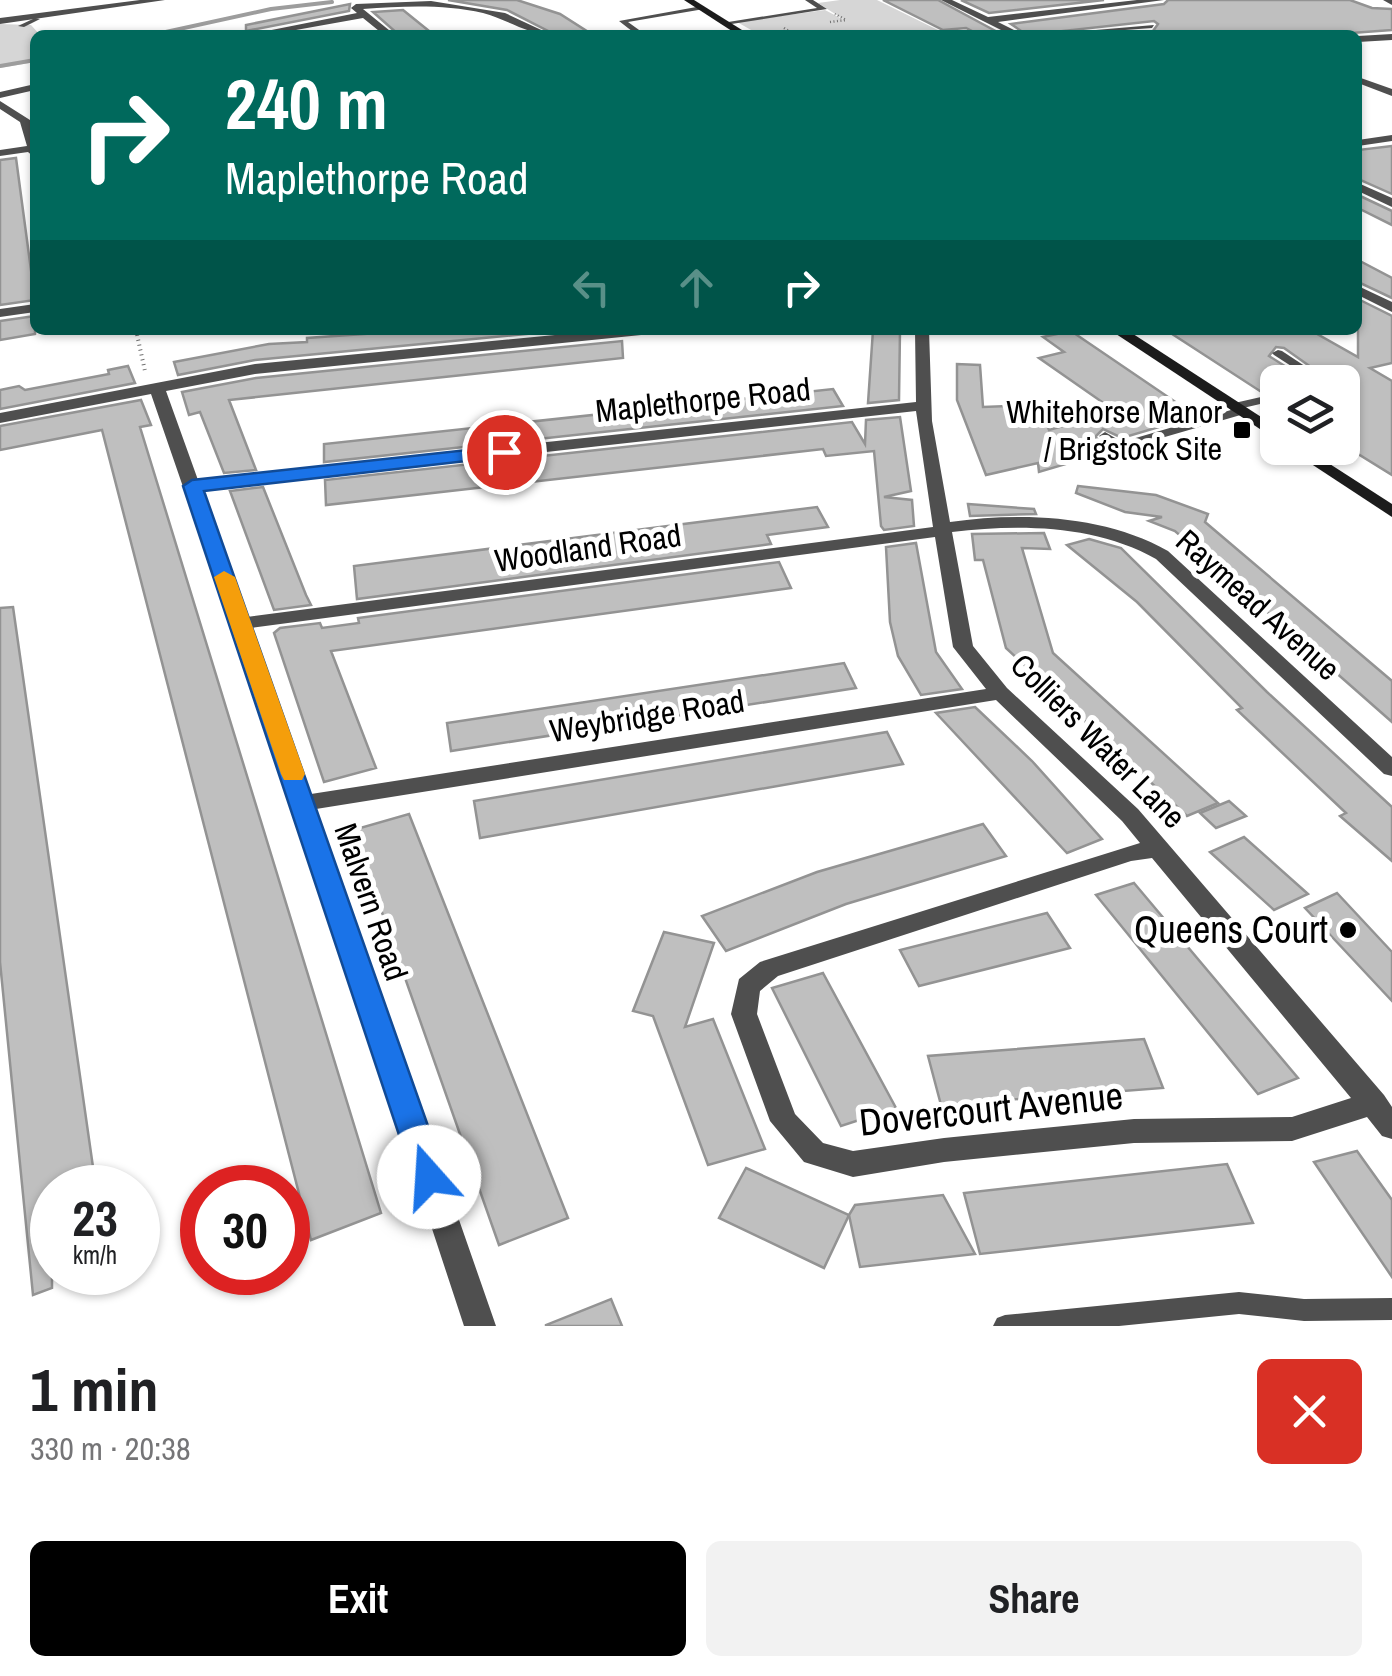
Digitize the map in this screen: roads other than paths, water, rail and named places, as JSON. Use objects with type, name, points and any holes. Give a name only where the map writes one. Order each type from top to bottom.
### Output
[{"type":"main road","points":[[688,0],[736,30]]},
{"type":"main road","points":[[1125,335],[1260,424]]},
{"type":"main road","points":[[1322,465],[1388,505]]},
{"type":"street","points":[[0,21],[18,23],[161,0]]},
{"type":"street","points":[[346,0],[384,30]]},
{"type":"street","points":[[945,0],[1008,30]]},
{"type":"street","points":[[1079,0],[1100,9]]},
{"type":"street","points":[[987,20],[1160,0]]},
{"type":"street","points":[[274,30],[360,11],[476,6],[518,17],[539,30]]},
{"type":"street","points":[[1362,39],[1392,40]]},
{"type":"street","points":[[1362,82],[1392,94]]},
{"type":"street","points":[[0,95],[30,88]]},
{"type":"street","points":[[0,104],[25,120],[30,138]]},
{"type":"street","points":[[1362,142],[1392,138]]},
{"type":"street","points":[[0,153],[30,152]]},
{"type":"street","points":[[1362,189],[1392,203]]},
{"type":"street","points":[[1362,292],[1392,308]]},
{"type":"street","points":[[0,313],[30,309]]},
{"type":"street","points":[[0,418],[275,366],[599,335]]},
{"type":"street","name":"Colliers Water Lane","points":[[922,335],[922,406],[962,646],[1000,693],[1130,815],[1392,1127]]},
{"type":"street","name":"Malvern Road","points":[[156,388],[303,803],[480,1326]]},
{"type":"street","name":"Maplethorpe Road","points":[[192,486],[922,406]]},
{"type":"street","name":"Raymead Avenue","points":[[943,528],[1078,527],[1117,534],[1153,548],[1392,769]]},
{"type":"street","name":"Woodland Road","points":[[240,624],[943,528]]},
{"type":"street","name":"Weybridge Road","points":[[303,803],[1000,693]]},
{"type":"street","name":"Dovercourt Avenue","points":[[1158,848],[1130,853],[769,969],[748,986],[744,1014],[784,1121],[814,1154],[853,1164],[944,1150],[1134,1132],[1292,1130],[1374,1103]]},
{"type":"lane","points":[[726,23],[824,9],[808,0]]},
{"type":"lane","points":[[635,30],[622,21],[702,8]]},
{"type":"lane","points":[[1112,30],[1152,26]]},
{"type":"lane","points":[[1278,353],[1297,365]]},
{"type":"lane","points":[[1105,436],[1120,446],[1260,402]]},
{"type":"lane","points":[[1006,1326],[1239,1304],[1304,1310],[1392,1309]]},
{"type":"waterway","points":[[175,30],[271,9],[332,2]]},
{"type":"waterway","points":[[0,66],[30,61]]},
{"type":"place","name":"Whitehorse Manor / Brigstock Site","points":[[1242,430]]},
{"type":"place","name":"Queens Court","points":[[1348,930]]}]
